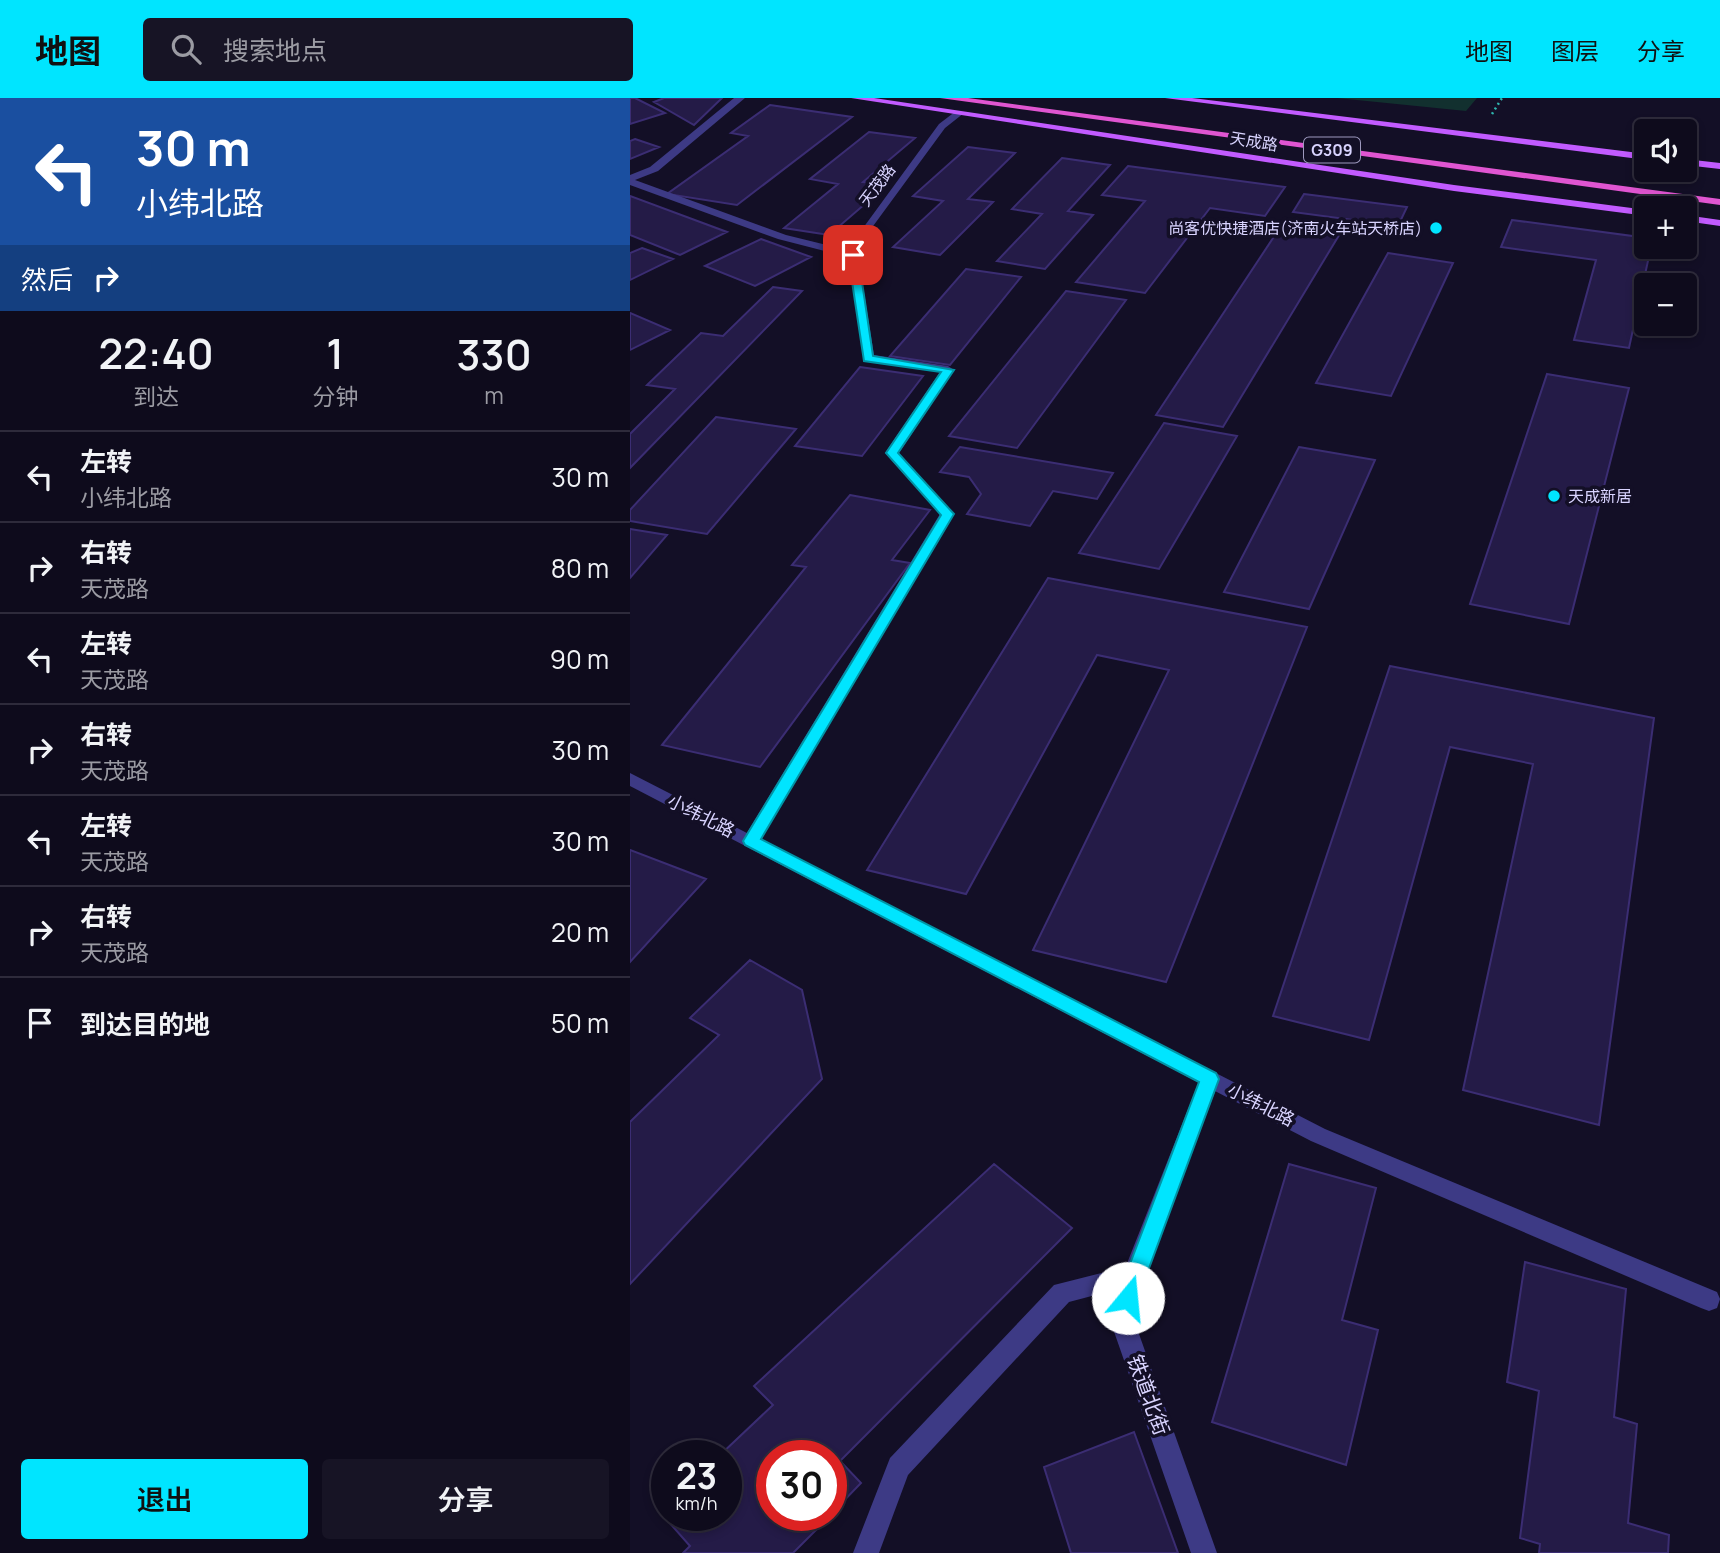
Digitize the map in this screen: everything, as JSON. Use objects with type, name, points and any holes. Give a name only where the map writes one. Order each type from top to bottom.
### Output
[{"type":"highway","name":"天成路","points":[[945,98],[1720,202]]},
{"type":"highway","name":"天成路","points":[[1025,98],[1720,190]]},
{"type":"main road","name":"天成路","points":[[856,98],[1441,186],[1634,211]]},
{"type":"main road","name":"天成路","points":[[1170,98],[1634,155]]},
{"type":"main road","points":[[1697,163],[1720,166]]},
{"type":"main road","points":[[1697,220],[1720,223]]},
{"type":"street","points":[[630,181],[654,169],[740,98]]},
{"type":"street","name":"天茂路","points":[[853,255],[852,248],[942,126],[959,113]]},
{"type":"street","points":[[630,181],[782,237],[853,255],[868,358],[948,370],[892,453],[947,514],[751,841]]},
{"type":"street","name":"小纬北路","points":[[630,779],[1318,1135],[1714,1300]]},
{"type":"street","name":"铁道北街","points":[[1204,1553],[1122,1320],[1133,1276],[1210,1079]]},
{"type":"street","points":[[866,1553],[899,1467],[1062,1293],[1133,1276]]},
{"type":"green space","points":[[1337,98],[1477,98],[1466,111]]},
{"type":"building","points":[[630,98],[635,98],[665,113],[630,124]]},
{"type":"building","points":[[664,98],[722,98],[694,125],[654,102]]},
{"type":"building","points":[[770,105],[852,117],[737,205],[667,194],[748,136],[731,133]]},
{"type":"building","points":[[869,132],[915,138],[863,182],[887,185],[829,235],[784,228],[838,184],[810,179]]},
{"type":"building","points":[[635,139],[659,147],[630,159],[630,141]]},
{"type":"building","points":[[968,147],[1015,153],[968,199],[993,202],[940,255],[893,247],[943,201],[913,196]]},
{"type":"building","points":[[1062,158],[1110,165],[1068,211],[1093,215],[1045,269],[997,261],[1042,214],[1012,209]]},
{"type":"building","points":[[1128,166],[1285,187],[1265,216],[1210,208],[1145,293],[1076,282],[1145,201],[1102,195]]},
{"type":"building","points":[[1304,194],[1407,207],[1398,226],[1293,212]]},
{"type":"building","points":[[630,196],[727,232],[680,255],[630,235]]},
{"type":"building","points":[[1512,220],[1634,236],[1634,259],[1648,259],[1645,273],[1634,273],[1634,325],[1629,348],[1574,340],[1596,260],[1501,247]]},
{"type":"building","points":[[1283,223],[1341,232],[1223,427],[1156,415]]},
{"type":"building","points":[[761,239],[811,257],[755,286],[705,266]]},
{"type":"building","points":[[642,248],[673,259],[630,280],[630,253]]},
{"type":"building","points":[[1388,253],[1453,263],[1391,396],[1316,383]]},
{"type":"building","points":[[966,269],[1021,277],[950,365],[890,356]]},
{"type":"building","points":[[773,287],[802,291],[630,468],[630,434],[675,389],[647,385],[701,333],[723,336]]},
{"type":"building","points":[[1066,291],[1126,300],[1017,448],[949,436]]},
{"type":"building","points":[[630,313],[670,330],[630,350]]},
{"type":"building","points":[[860,367],[923,376],[862,456],[795,446]]},
{"type":"building","name":"天成新居","points":[[1547,374],[1629,388],[1569,624],[1470,604]]},
{"type":"building","points":[[716,417],[796,429],[707,534],[630,521],[630,510]]},
{"type":"building","points":[[1164,423],[1237,436],[1159,569],[1079,553]]},
{"type":"building","points":[[960,447],[1113,473],[1097,499],[1053,491],[1030,526],[967,514],[981,494],[969,477],[940,472]]},
{"type":"building","points":[[1299,447],[1375,460],[1309,609],[1224,592]]},
{"type":"building","points":[[850,495],[930,510],[892,560],[910,563],[760,767],[662,745],[806,567],[792,565]]},
{"type":"building","points":[[630,529],[667,535],[630,578]]},
{"type":"building","points":[[1048,578],[1307,627],[1166,982],[1033,950],[1169,670],[1097,655],[966,894],[867,870]]},
{"type":"building","points":[[1390,666],[1654,718],[1599,1125],[1463,1090],[1533,764],[1450,747],[1369,1040],[1273,1016]]},
{"type":"building","points":[[630,850],[706,879],[630,962]]},
{"type":"building","points":[[750,960],[802,990],[822,1079],[630,1284],[630,1122],[719,1035],[690,1018]]},
{"type":"building","points":[[994,1164],[1072,1228],[847,1454],[847,1440],[756,1440],[756,1531],[815,1531],[793,1553],[683,1553],[690,1546],[677,1531],[742,1531],[742,1440],[736,1440],[773,1405],[754,1386]]},
{"type":"building","points":[[1289,1164],[1376,1188],[1342,1320],[1378,1330],[1346,1465],[1212,1422]]},
{"type":"building","points":[[1525,1262],[1626,1289],[1614,1417],[1637,1424],[1628,1523],[1669,1535],[1668,1553],[1539,1553],[1540,1544],[1520,1538],[1539,1391],[1507,1382]]},
{"type":"building","points":[[1134,1432],[1178,1553],[1071,1553],[1044,1467]]},
{"type":"building","points":[[847,1468],[861,1483],[847,1497]]},
{"type":"place","name":"尚客优快捷酒店(济南火车站天桥店)","points":[[1436,228]]},
{"type":"place","name":"天成新居","points":[[1554,496]]},
{"type":"route","points":[[853,255],[868,358],[948,370],[892,453],[947,514],[751,841],[1210,1079],[1133,1276],[1128,1298]]}]
